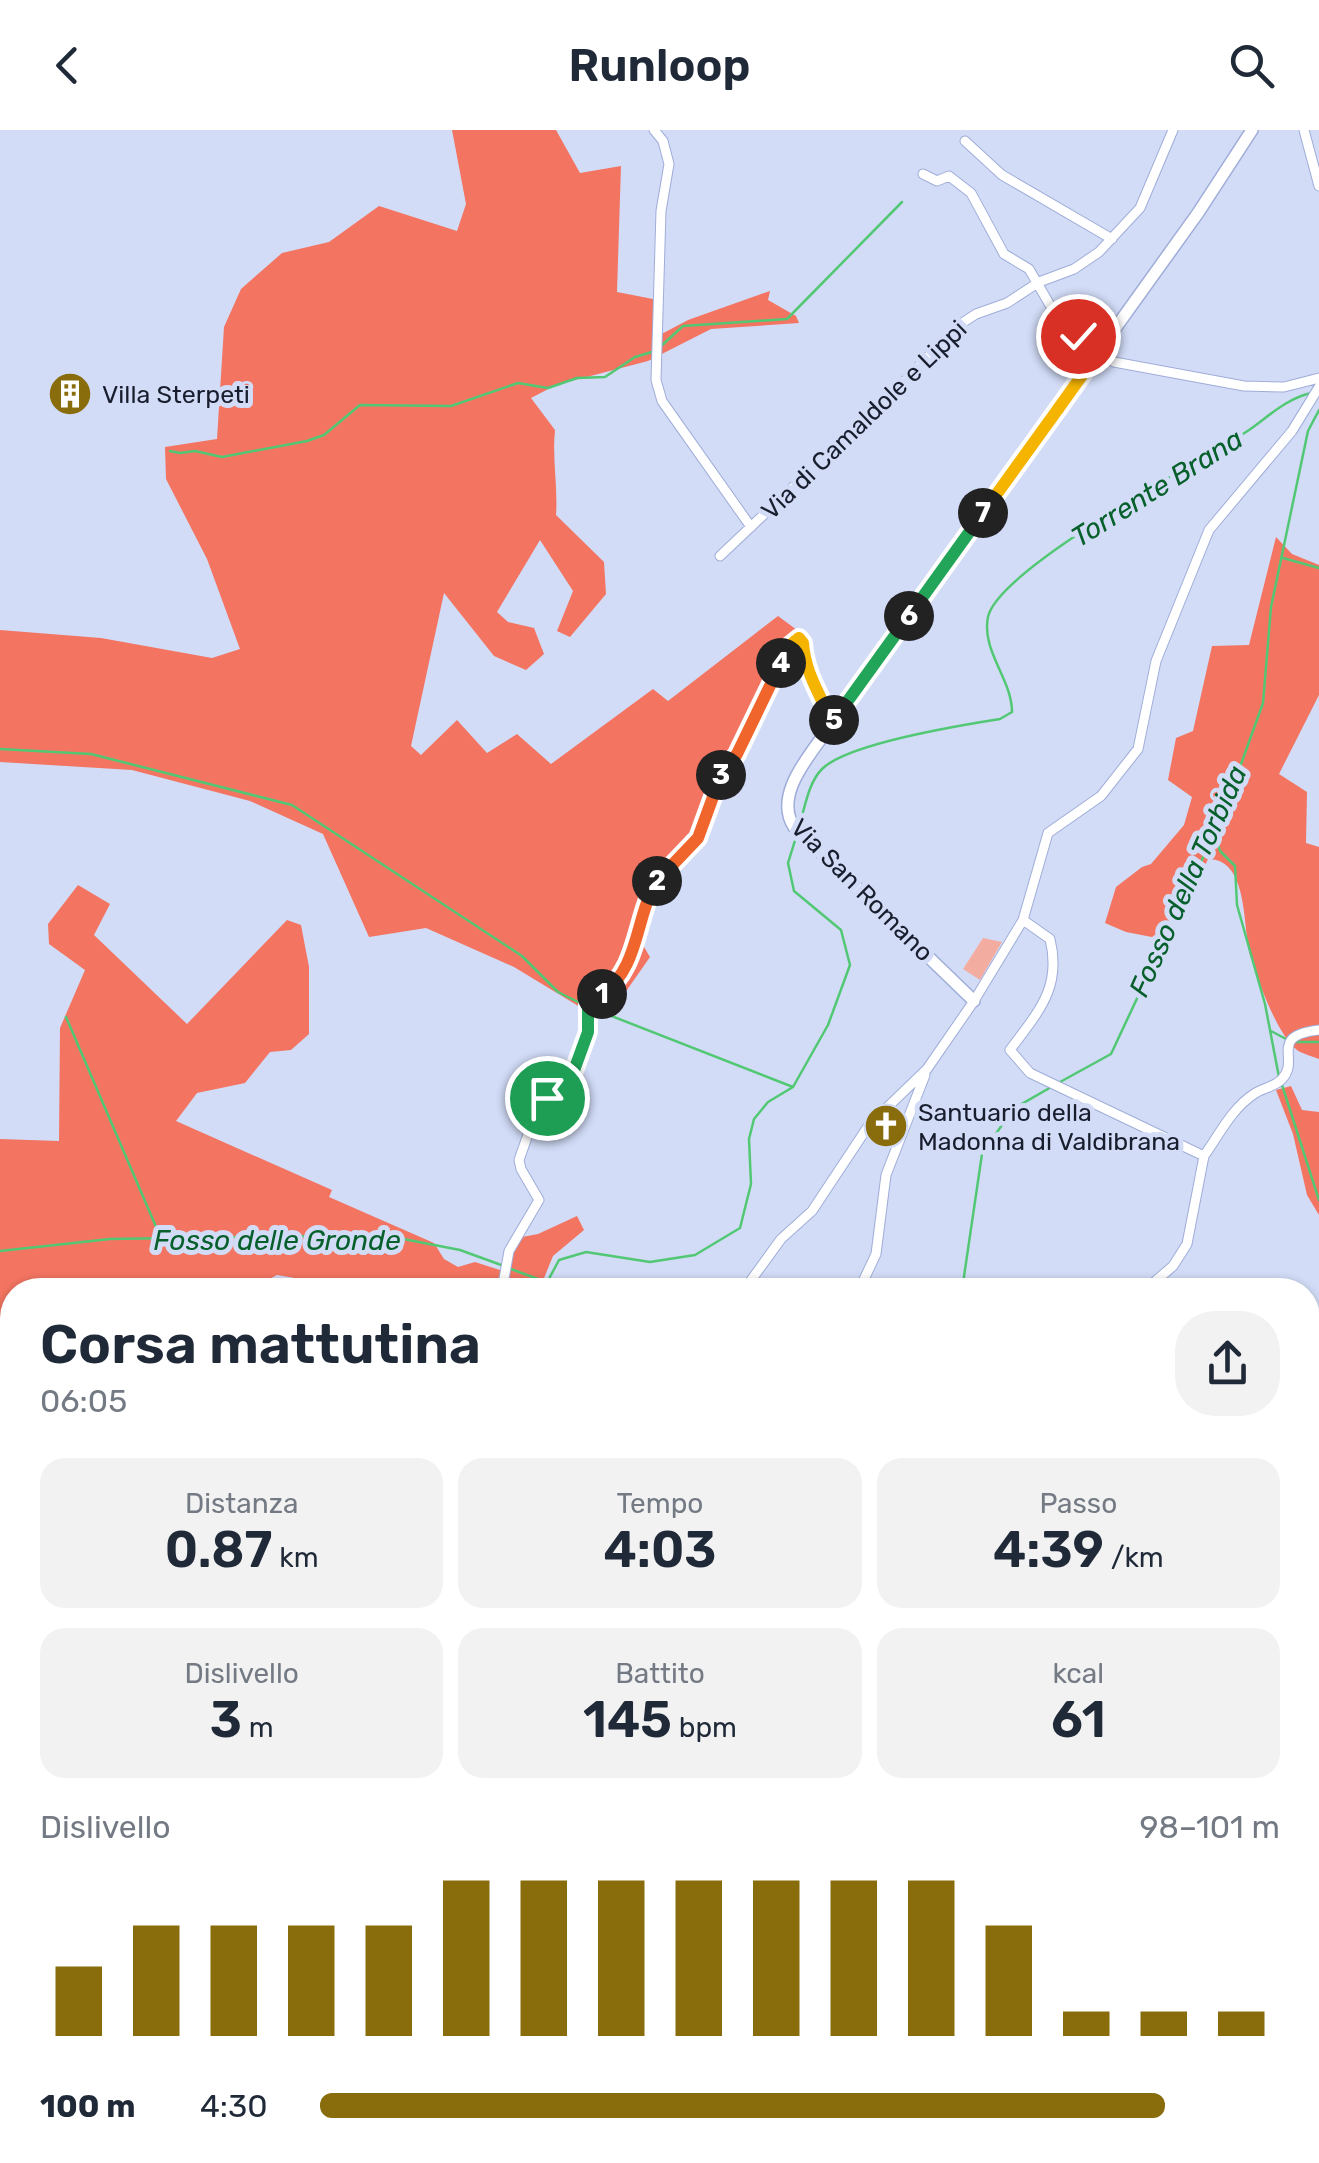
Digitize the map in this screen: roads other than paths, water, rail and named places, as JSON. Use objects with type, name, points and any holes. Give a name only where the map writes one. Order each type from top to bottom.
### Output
[{"type":"street","points":[[654,130],[662,140],[668,164],[662,212],[656,380],[662,401],[751,528]]},
{"type":"street","name":"Via di Camaldole e Lippi","points":[[720,556],[956,327],[976,314],[1007,303],[1039,282],[1086,262],[1112,239],[1140,208],[1173,130]]},
{"type":"street","name":"Via San Romano","points":[[974,1001],[794,826],[786,812],[787,796],[832,723],[1208,199],[1252,130]]},
{"type":"street","points":[[1304,130],[1319,186]]},
{"type":"street","points":[[965,142],[1002,175],[1112,239]]},
{"type":"street","points":[[923,174],[938,181],[950,176],[966,186],[1004,254],[1026,267],[1039,282],[1054,312],[1098,353],[1114,362],[1244,386],[1284,387],[1319,378]]},
{"type":"street","points":[[753,1278],[781,1239],[812,1210],[870,1125],[927,1069],[974,1001],[1023,920],[1048,833],[1101,796],[1138,749],[1148,686],[1159,650],[1212,525],[1292,431],[1319,387]]},
{"type":"street","points":[[504,1278],[510,1250],[539,1200],[520,1170],[519,1160],[542,1102],[568,1087],[583,1050],[588,1010],[629,960],[650,892],[698,838],[718,779],[737,754],[788,647],[799,638],[807,671],[832,723]]},
{"type":"street","points":[[1023,920],[1050,939],[1056,962],[1047,999],[1010,1050],[1030,1073],[1204,1156]]},
{"type":"street","points":[[1159,1278],[1173,1266],[1187,1244],[1204,1156],[1252,1094],[1281,1081],[1286,1074],[1288,1044],[1296,1035],[1319,1030]]},
{"type":"street","points":[[865,1278],[876,1254],[886,1174],[927,1069]]},
{"type":"waterway","points":[[659,348],[683,326],[787,319],[902,202]]},
{"type":"waterway","points":[[170,451],[222,457],[307,441],[324,435],[360,405],[451,406],[518,383],[548,388],[577,378],[605,377],[635,357],[652,352]]},
{"type":"waterway","name":"Torrente Brana","points":[[799,826],[813,781],[835,760],[879,744],[1000,719],[1012,712],[987,629],[988,617],[1000,597],[1026,572],[1103,518],[1246,432],[1285,404],[1311,393]]},
{"type":"waterway","name":"Fosso della Torbida","points":[[1060,1082],[1111,1054],[1222,817],[1263,703],[1271,607],[1308,431],[1319,410]]},
{"type":"waterway","points":[[1283,558],[1319,568]]},
{"type":"waterway","points":[[0,749],[91,754],[292,805],[522,956],[558,992],[584,1005]]},
{"type":"waterway","name":"Torrente Brana","points":[[549,1278],[559,1260],[586,1252],[650,1262],[695,1255],[740,1228],[751,1184],[749,1139],[754,1119],[768,1102],[793,1087],[828,1025],[850,965],[841,930],[794,891],[788,863],[797,834]]},
{"type":"waterway","points":[[1215,834],[1220,851],[1235,866],[1237,905],[1265,1004],[1279,1077]]},
{"type":"waterway","points":[[591,1008],[793,1087]]},
{"type":"waterway","points":[[66,1017],[160,1236]]},
{"type":"waterway","points":[[1271,1031],[1286,1039]]},
{"type":"waterway","points":[[1293,1042],[1319,1042]]},
{"type":"waterway","points":[[1282,1085],[1319,1200]]},
{"type":"waterway","name":"Fosso della Torbida","points":[[964,1278],[982,1154],[1013,1109],[1053,1086]]},
{"type":"waterway","name":"Fosso delle Gronde","points":[[0,1251],[110,1239],[383,1235],[460,1250],[504,1266]]},
{"type":"waterway","name":"Fosso delle Gronde","points":[[511,1269],[535,1278]]},
{"type":"place","name":"Villa Sterpeti","points":[[70,394]]},
{"type":"place","name":"Santuario della Madonna di Valdibrana","points":[[886,1126]]}]
